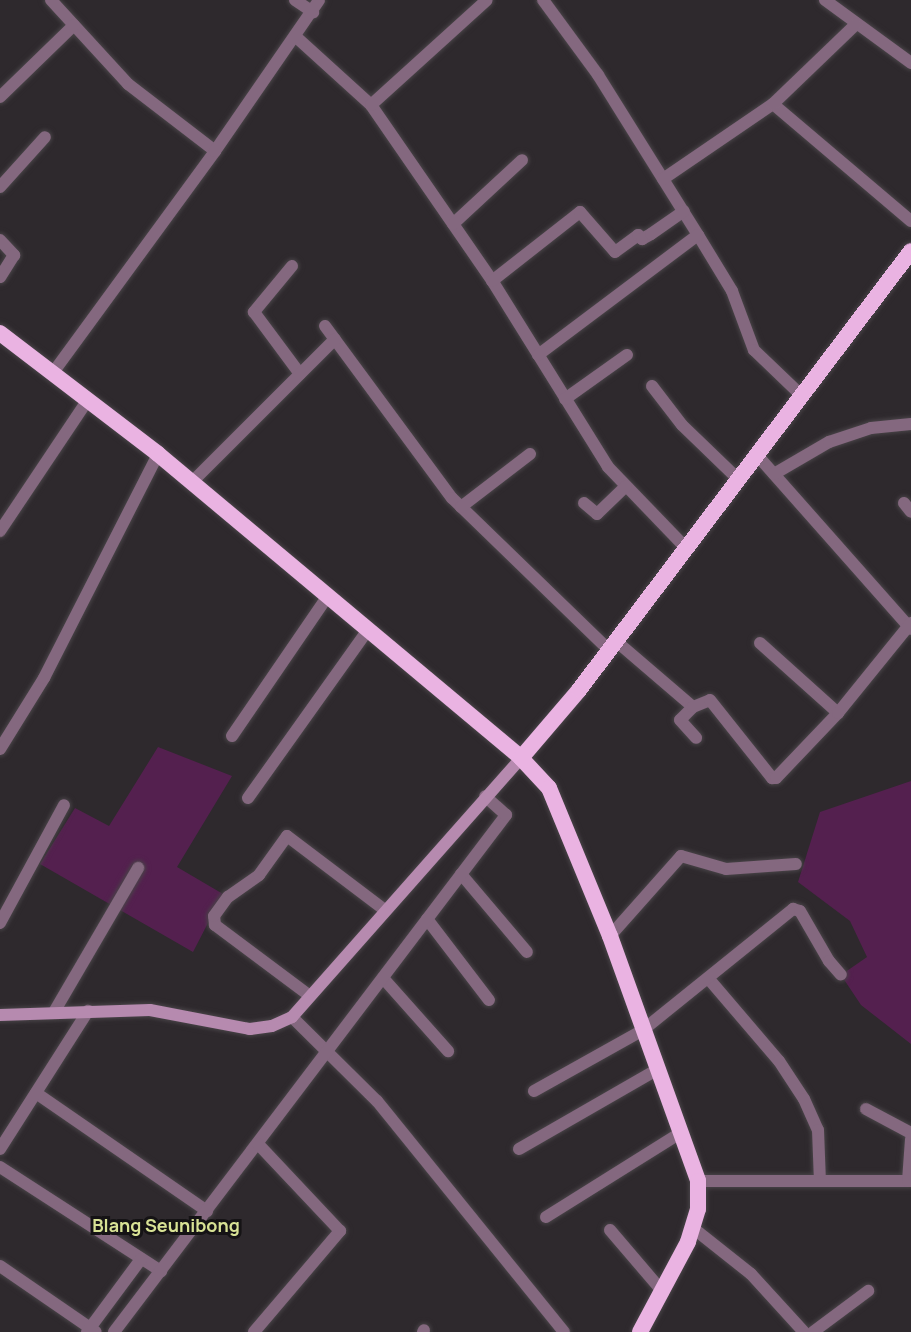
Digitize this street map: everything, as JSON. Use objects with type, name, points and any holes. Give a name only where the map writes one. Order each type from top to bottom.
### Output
[{"type":"highway","points":[[521,758],[612,645],[911,251]]},
{"type":"highway","points":[[0,333],[192,482],[521,758],[549,788],[562,813],[610,936],[698,1181],[693,1228],[663,1292],[640,1332]]},
{"type":"main road","points":[[0,1015],[150,1010],[250,1029],[272,1026],[292,1017],[489,791],[521,758]]},
{"type":"street","points":[[51,0],[128,84],[216,151]]},
{"type":"street","points":[[295,0],[313,12]]},
{"type":"street","points":[[52,374],[216,151],[313,12],[319,0]]},
{"type":"street","points":[[371,105],[487,0]]},
{"type":"street","points":[[825,0],[911,63]]},
{"type":"street","points":[[548,2],[598,75],[732,291],[754,350],[802,396]]},
{"type":"street","points":[[663,179],[773,104],[856,24]]},
{"type":"street","points":[[0,97],[74,25]]},
{"type":"street","points":[[295,36],[371,105],[492,281],[608,467],[686,548]]},
{"type":"street","points":[[773,104],[911,221]]},
{"type":"street","points":[[0,187],[45,137]]},
{"type":"street","points":[[453,224],[522,160]]},
{"type":"street","points":[[492,281],[580,212],[585,213],[615,252],[638,235],[642,239],[651,234],[684,211]]},
{"type":"street","points":[[538,355],[698,235]]},
{"type":"street","points":[[0,240],[14,255],[0,277]]},
{"type":"street","points":[[292,266],[254,312],[300,374]]},
{"type":"street","points":[[325,326],[461,507],[612,645],[693,707]]},
{"type":"street","points":[[192,482],[335,339]]},
{"type":"street","points":[[566,399],[627,355]]},
{"type":"street","points":[[652,386],[682,425],[738,479]]},
{"type":"street","points":[[0,531],[87,401]]},
{"type":"street","points":[[774,474],[829,442],[871,428],[911,424]]},
{"type":"street","points":[[0,749],[45,678],[158,454]]},
{"type":"street","points":[[461,507],[530,454]]},
{"type":"street","points":[[696,738],[681,720],[693,707],[710,700],[772,778],[776,778],[838,713],[910,626],[757,455]]},
{"type":"street","points":[[584,503],[597,514],[626,486]]},
{"type":"street","points":[[231,736],[328,596]]},
{"type":"street","points":[[248,798],[368,630]]},
{"type":"street","points":[[760,643],[838,713]]},
{"type":"street","points":[[114,1332],[506,815],[489,791]]},
{"type":"street","points":[[0,923],[64,805]]},
{"type":"street","points":[[310,996],[215,925],[214,916],[228,897],[259,874],[287,836],[386,910]]},
{"type":"street","points":[[610,936],[681,856],[717,868],[796,864]]},
{"type":"street","points":[[54,1012],[138,868]]},
{"type":"street","points":[[461,874],[527,952]]},
{"type":"street","points":[[534,1091],[643,1030],[796,908],[841,975]]},
{"type":"street","points":[[427,919],[489,1000]]},
{"type":"street","points":[[383,978],[448,1051]]},
{"type":"street","points":[[708,978],[779,1061],[804,1099],[818,1130],[820,1181]]},
{"type":"street","points":[[0,1149],[88,1011]]},
{"type":"street","points":[[292,1017],[329,1050],[377,1101],[564,1332]]},
{"type":"street","points":[[519,1149],[658,1069]]},
{"type":"street","points":[[36,1093],[207,1211]]},
{"type":"street","points":[[866,1109],[911,1132]]},
{"type":"street","points":[[546,1217],[682,1132]]},
{"type":"street","points":[[698,1181],[909,1181],[911,1139]]},
{"type":"street","points":[[254,1332],[340,1231],[258,1144]]},
{"type":"street","points":[[0,1167],[161,1271]]},
{"type":"street","points":[[693,1228],[751,1274],[804,1332]]},
{"type":"street","points":[[610,1230],[663,1292]]},
{"type":"street","points":[[0,1266],[91,1331],[141,1259]]},
{"type":"street","points":[[813,1332],[868,1291]]},
{"type":"shaded area","points":[[158,747],[232,776],[177,867],[223,894],[193,952],[40,864],[75,808],[109,826]]},
{"type":"shaded area","points":[[911,781],[911,1044],[861,1005],[841,975],[867,957],[850,921],[798,882],[820,812]]},
{"type":"district","name":"Blang Seunibong","points":[[166,1225]]}]
